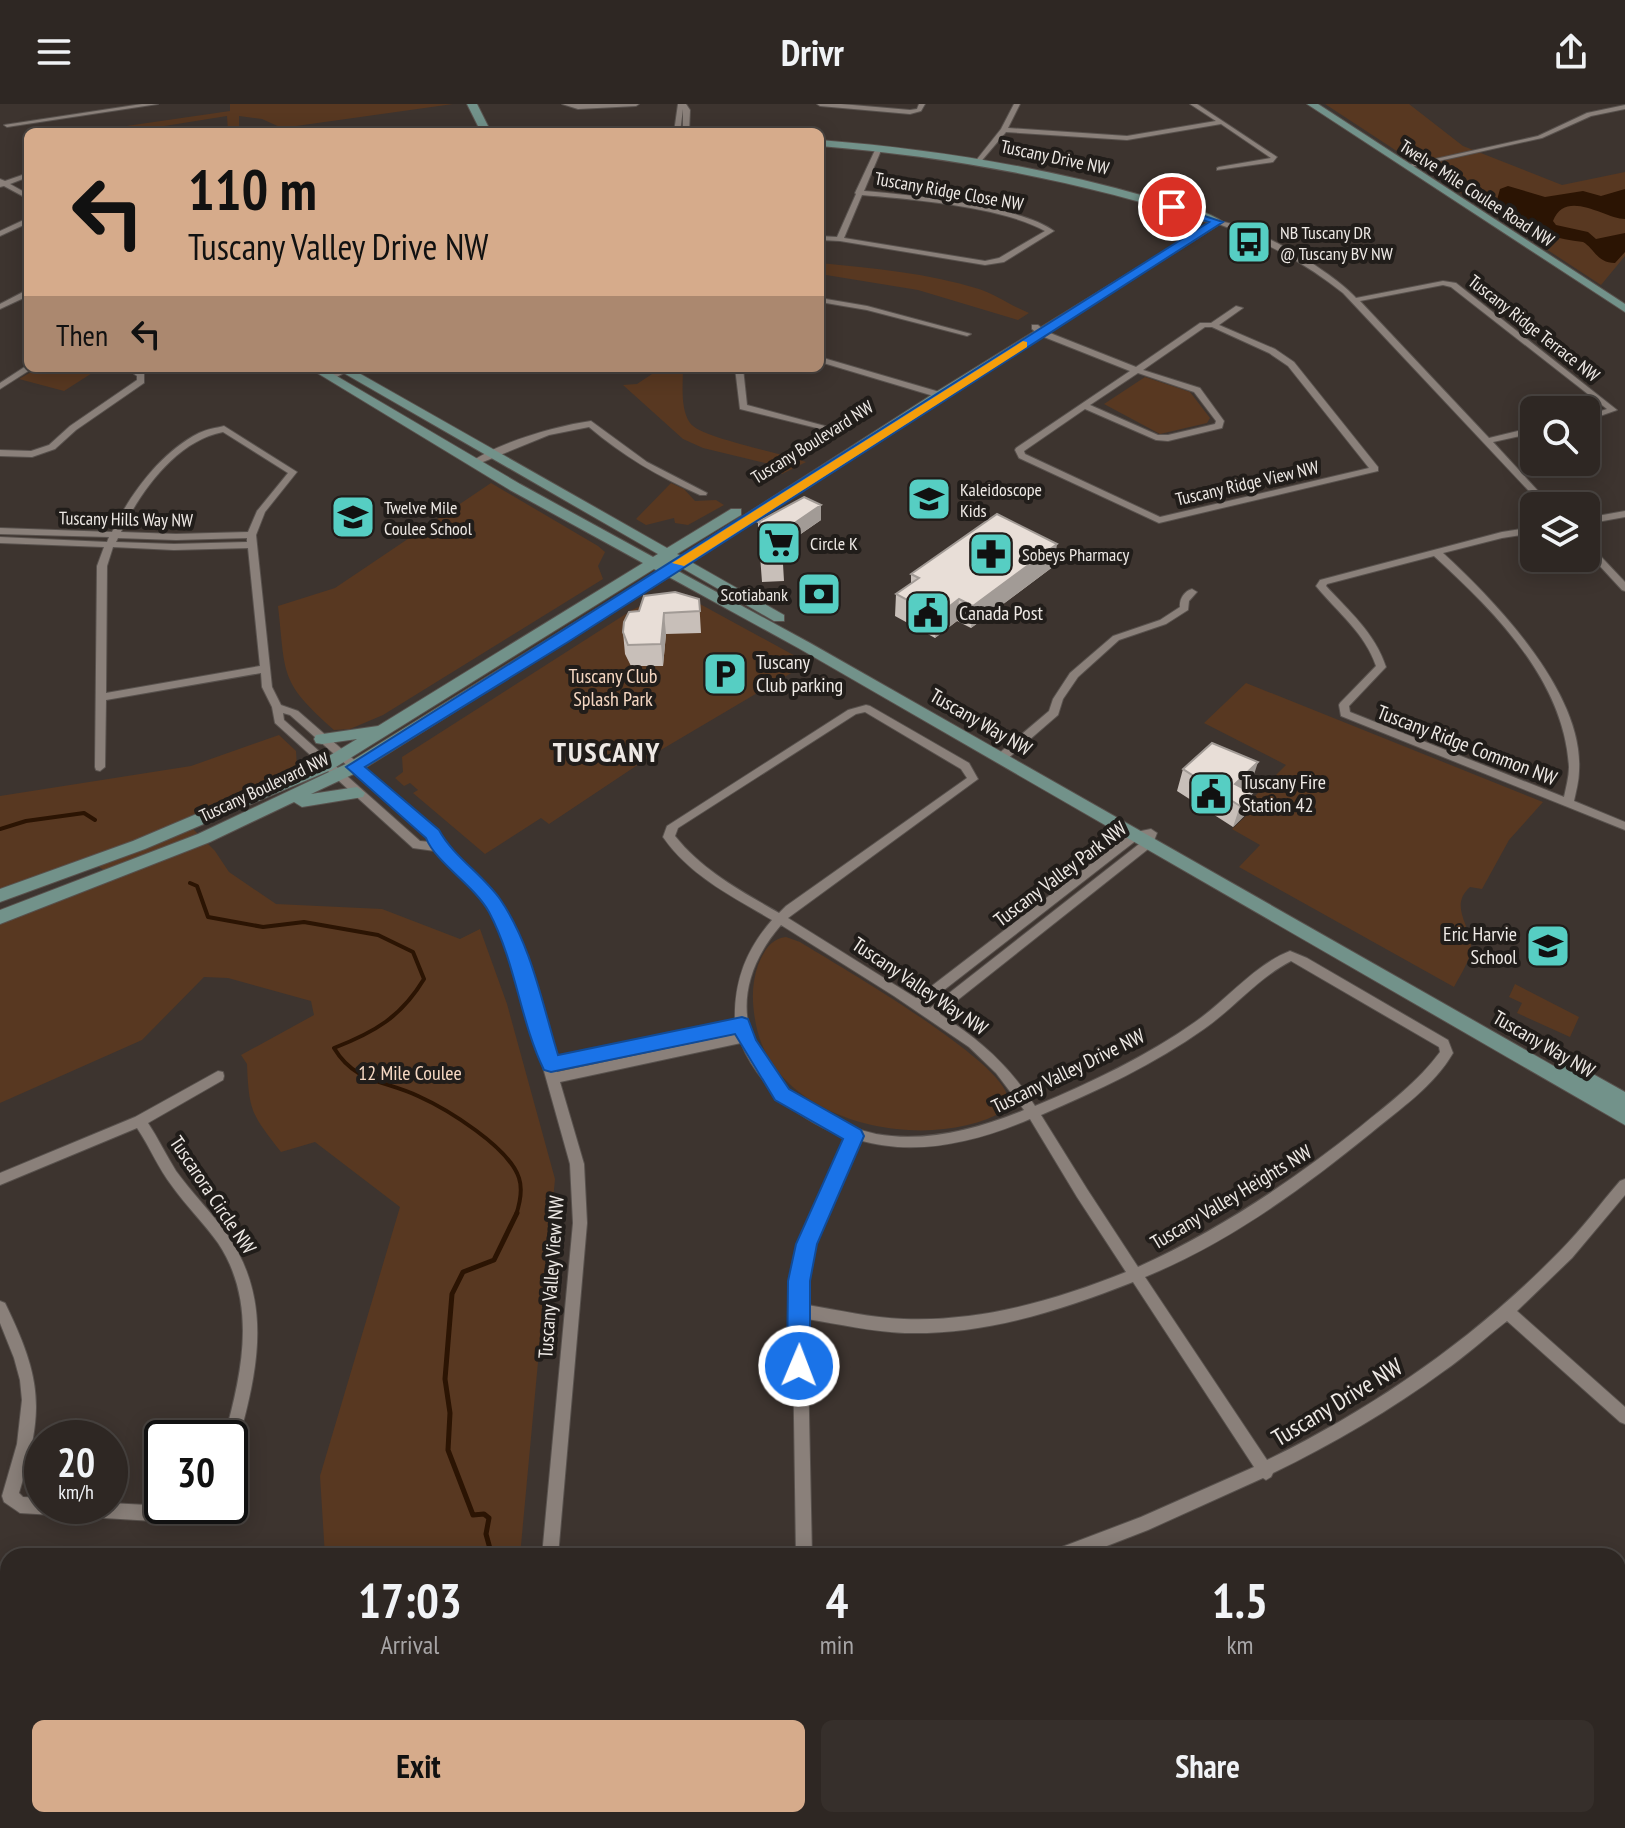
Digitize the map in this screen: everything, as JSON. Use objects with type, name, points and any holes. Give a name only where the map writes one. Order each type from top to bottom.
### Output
[{"type":"street","points":[[76,115],[80,104]]},
{"type":"street","points":[[7,125],[155,104]]},
{"type":"street","points":[[463,104],[473,128]]},
{"type":"street","points":[[472,104],[484,128]]},
{"type":"street","points":[[565,104],[578,107],[636,104]]},
{"type":"street","points":[[678,128],[682,104]]},
{"type":"street","points":[[682,104],[687,110],[686,128]]},
{"type":"street","points":[[820,104],[910,112],[919,110],[922,104]]},
{"type":"street","points":[[977,162],[1004,130],[1017,104]]},
{"type":"street","points":[[1193,104],[1274,157],[1273,160],[1219,169]]},
{"type":"street","name":"Twelve Mile Coulee Road NW","points":[[1312,104],[1625,309]]},
{"type":"street","points":[[1407,166],[1540,137],[1589,114],[1625,107]]},
{"type":"street","points":[[1004,130],[1127,138],[1222,122]]},
{"type":"street","name":"Tuscany Drive NW","points":[[824,145],[977,162],[1087,187],[1211,222],[1273,245],[1326,274],[1356,300],[1535,492]]},
{"type":"street","name":"Tuscany Ridge Close NW","points":[[858,193],[956,206],[1034,222],[1050,231],[1001,260],[985,263],[840,239],[858,193],[878,150]]},
{"type":"street","points":[[1,183],[24,176]]},
{"type":"street","points":[[1,183],[24,195]]},
{"type":"street","points":[[0,234],[24,222]]},
{"type":"street","name":"Tuscany Boulevard NW","points":[[348,762],[387,729],[628,576],[1042,329],[1211,222]]},
{"type":"street","points":[[824,238],[840,239]]},
{"type":"street","name":"Tuscany Ridge Terrace NW","points":[[1356,300],[1443,283],[1453,285],[1595,396]]},
{"type":"street","points":[[0,307],[24,295]]},
{"type":"street","points":[[824,301],[881,311],[967,334]]},
{"type":"street","name":"Tuscany Ridge View NW","points":[[1213,325],[1239,308]]},
{"type":"street","name":"Tuscany Ridge View NW","points":[[1203,325],[1213,325],[1272,351],[1291,364],[1375,469],[1159,520],[1022,456],[1019,450],[1203,325]]},
{"type":"street","points":[[1042,329],[1118,364],[1139,368],[1197,390],[1220,421],[1219,426],[1168,438],[1156,437],[1085,406]]},
{"type":"street","points":[[824,360],[935,393]]},
{"type":"street","points":[[0,387],[24,371]]},
{"type":"street","points":[[0,453],[32,454],[52,447],[73,428],[141,381],[141,375],[136,372]]},
{"type":"street","name":"Tuscany Way NW","points":[[326,372],[651,563],[1006,754]]},
{"type":"street","name":"Tuscany Way NW","points":[[350,372],[717,582],[1145,837],[1625,1117]]},
{"type":"street","points":[[739,372],[743,407],[821,426]]},
{"type":"street","name":"Tuscany Boulevard NW","points":[[0,896],[348,762],[623,600],[935,393]]},
{"type":"street","name":"Tuscany Ridge Terrace NW","points":[[1600,400],[1613,410],[1600,414]]},
{"type":"street","points":[[475,462],[570,426],[591,424],[629,457],[656,473],[703,493]]},
{"type":"street","points":[[100,767],[102,566],[110,540],[134,498],[173,457],[212,429],[232,433],[293,472],[261,511],[251,540]]},
{"type":"street","points":[[1486,441],[1520,433]]},
{"type":"street","points":[[1600,518],[1625,514]]},
{"type":"street","points":[[647,542],[675,538],[728,518]]},
{"type":"street","name":"Tuscany Hills Way NW","points":[[0,531],[110,540]]},
{"type":"street","name":"Tuscany Ridge Common NW","points":[[1520,533],[1436,552],[1335,579],[1321,586],[1354,622],[1379,657],[1381,667],[1349,697],[1344,705],[1345,714],[1625,826]]},
{"type":"street","name":"Tuscany Hills Way NW","points":[[0,540],[251,540]]},
{"type":"street","name":"Tuscany Valley View NW","points":[[251,540],[264,669],[279,721],[417,845],[438,847]]},
{"type":"street","points":[[616,543],[625,558],[628,576]]},
{"type":"street","points":[[702,548],[706,568],[717,582]]},
{"type":"street","points":[[1436,552],[1478,593],[1548,682],[1574,750],[1576,771],[1568,804]]},
{"type":"street","points":[[1600,561],[1625,588]]},
{"type":"street","points":[[623,600],[691,584]]},
{"type":"street","points":[[1006,754],[1054,713],[1058,699],[1074,675],[1116,638],[1163,622],[1185,608],[1184,601],[1192,592]]},
{"type":"street","points":[[101,697],[264,669]]},
{"type":"street","name":"Tuscany Valley View NW","points":[[277,707],[294,713],[433,835],[438,847],[481,886],[505,923],[515,946],[553,1071],[581,1191],[551,1548]]},
{"type":"street","name":"Tuscany Valley Way NW","points":[[780,919],[840,872],[972,781],[973,776],[965,766],[869,709],[859,709],[746,776],[673,826],[669,837],[684,856],[780,919],[917,1004],[986,1054],[1032,1115],[1266,1472]]},
{"type":"street","points":[[322,739],[387,729]]},
{"type":"street","name":"Tuscany Boulevard NW","points":[[0,917],[123,871],[284,802],[331,770]]},
{"type":"street","points":[[284,802],[357,793]]},
{"type":"street","name":"Tuscany Way NW","points":[[1145,837],[1625,1102]]},
{"type":"street","name":"Tuscany Valley Park NW","points":[[917,1004],[1145,837]]},
{"type":"street","name":"Tuscany Valley Park NW","points":[[931,1014],[1145,837]]},
{"type":"street","points":[[553,1071],[743,1031],[740,995],[746,970],[759,941],[780,919]]},
{"type":"street","name":"Tuscany Valley Drive NW","points":[[743,1031],[782,1094],[854,1136],[935,1142],[981,1134],[1032,1115],[1153,1054],[1199,1025],[1284,958],[1297,957],[1368,998]]},
{"type":"street","name":"Tuscany Valley Heights NW","points":[[1136,1275],[1212,1236],[1312,1175],[1414,1089],[1445,1056],[1447,1048],[1444,1044],[1368,998]]},
{"type":"street","points":[[0,1179],[140,1121],[218,1076]]},
{"type":"street","name":"Tuscarora Circle NW","points":[[140,1121],[171,1174],[226,1245],[246,1286],[252,1324],[250,1362],[236,1420]]},
{"type":"street","points":[[804,1548],[799,1281],[806,1244],[854,1136]]},
{"type":"street","name":"Tuscany Drive NW","points":[[1081,1548],[1266,1472],[1395,1400],[1509,1313],[1594,1226],[1625,1185]]},
{"type":"street","points":[[800,1311],[908,1326],[971,1321],[1050,1305],[1136,1275]]},
{"type":"street","points":[[0,1308],[21,1347],[30,1403],[23,1455],[10,1496],[20,1505],[144,1512]]},
{"type":"street","points":[[1509,1313],[1625,1417]]},
{"type":"green space","points":[[230,104],[453,104],[282,128],[262,119],[239,116],[239,128],[228,128],[227,116],[152,128],[113,128],[230,111]]},
{"type":"green space","points":[[1325,104],[1409,104],[1463,146],[1562,185],[1625,172],[1625,256],[1601,285]]},
{"type":"green space","points":[[824,263],[960,283],[985,291],[1029,313],[1018,320],[918,290],[824,275]]},
{"type":"green space","points":[[31,372],[94,372],[64,391],[19,379]]},
{"type":"green space","points":[[655,372],[683,372],[685,410],[690,423],[697,429],[725,440],[806,462],[782,474],[777,466],[703,448],[683,439],[623,385],[637,384]]},
{"type":"green space","points":[[1145,377],[1190,392],[1210,418],[1207,423],[1160,434],[1104,404]]},
{"type":"green space","points":[[491,483],[605,552],[598,566],[603,579],[383,715],[350,729],[334,730],[303,700],[288,676],[278,606],[335,588]]},
{"type":"green space","points":[[671,483],[684,489],[695,501],[716,500],[724,505],[688,525],[675,523],[674,518],[646,525],[636,519]]},
{"type":"green space","name":"Tuscany Club Splash Park","points":[[689,598],[808,663],[654,754],[549,824],[541,818],[485,854],[413,793],[418,790],[410,783],[404,786],[395,778],[403,772],[402,757],[632,610],[645,604]]},
{"type":"green space","points":[[1246,683],[1543,802],[1509,840],[1482,889],[1470,887],[1464,894],[1461,908],[1471,951],[1454,987],[1239,867],[1260,845],[1232,829],[1246,816],[1240,811],[1286,765],[1204,723]]},
{"type":"green space","name":"12 Mile Coulee","points":[[279,735],[296,751],[297,766],[277,779],[184,820],[215,851],[229,872],[276,904],[382,909],[460,939],[480,929],[507,1004],[555,1179],[521,1548],[324,1548],[320,1476],[400,1207],[315,1142],[281,1152],[254,1112],[247,1064],[241,1055],[314,1015],[311,1001],[228,978],[204,977],[142,1040],[0,1103],[0,922],[117,878],[86,859],[0,889],[0,796],[191,766]]},
{"type":"green space","points":[[786,937],[800,942],[950,1038],[999,1081],[1008,1098],[1006,1110],[974,1123],[937,1130],[898,1129],[860,1122],[824,1108],[793,1087],[769,1059],[756,1025],[753,1002],[754,980],[763,955],[768,946]]},
{"type":"green space","points":[[1515,984],[1579,1017],[1570,1037],[1517,1013],[1522,1003],[1509,997]]},
{"type":"shaded area","points":[[1508,186],[1545,197],[1583,191],[1601,196],[1625,189],[1625,219],[1576,206],[1559,211],[1553,221],[1556,225],[1588,232],[1596,239],[1625,233],[1625,252],[1615,263],[1609,262],[1583,242],[1536,229],[1497,200],[1500,189]]},
{"type":"building","points":[[804,497],[821,505],[780,533],[758,522]]},
{"type":"building","points":[[997,514],[1057,544],[973,606],[959,599],[937,616],[896,594],[919,578],[911,574]]},
{"type":"building","points":[[782,541],[784,560],[761,561],[759,542]]},
{"type":"building","points":[[675,592],[699,599],[700,611],[664,613],[661,644],[628,645],[623,632],[629,612],[639,611],[644,596]]},
{"type":"building","points":[[1212,743],[1258,762],[1235,784],[1252,793],[1240,806],[1183,769]]},
{"type":"waterway","points":[[0,829],[26,821],[84,813],[95,820]]},
{"type":"waterway","points":[[190,883],[197,886],[208,917],[263,927],[304,922],[378,935],[413,952],[424,979],[406,1004],[386,1022],[334,1048],[351,1068],[430,1102],[460,1119],[490,1142],[513,1166],[519,1178],[521,1187],[516,1215]]},
{"type":"waterway","points":[[490,1548],[486,1534],[489,1518],[484,1514],[473,1515],[448,1450],[450,1413],[445,1379],[452,1294],[463,1272],[494,1260],[517,1213]]},
{"type":"slow traffic","points":[[679,563],[1023,345]]},
{"type":"place","name":"NB Tuscany DR @ Tuscany BV NW","points":[[1249,242]]},
{"type":"place","name":"Kaleidoscope Kids","points":[[929,499]]},
{"type":"place","name":"Twelve Mile Coulee School","points":[[353,517]]},
{"type":"place","name":"Circle K","points":[[779,543]]},
{"type":"place","name":"Sobeys Pharmacy","points":[[991,554]]},
{"type":"place","name":"Scotiabank","points":[[819,594]]},
{"type":"place","name":"Canada Post","points":[[928,613]]},
{"type":"place","name":"Tuscany Club parking","points":[[725,674]]},
{"type":"place","name":"Tuscany Fire Station 42","points":[[1211,794]]},
{"type":"place","name":"Eric Harvie School","points":[[1548,946]]},
{"type":"district","name":"TUSCANY","points":[[607,751]]},
{"type":"route","points":[[799,1366],[799,1281],[806,1244],[854,1136],[782,1094],[747,1043],[742,1025],[551,1064],[515,946],[494,904],[481,886],[438,847],[433,835],[354,767],[563,639],[940,395],[1218,222],[1172,207]]}]
